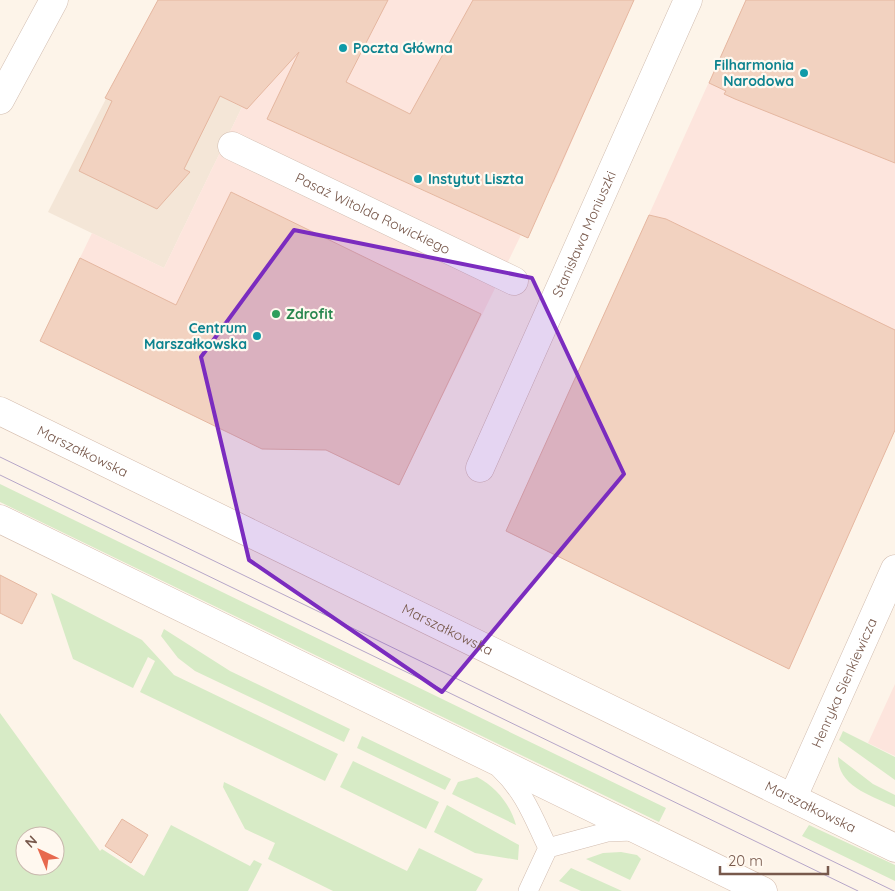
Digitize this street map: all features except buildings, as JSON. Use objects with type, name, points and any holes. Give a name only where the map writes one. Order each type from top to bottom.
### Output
[{"type":"main road","points":[[0,100],[54,0]]},
{"type":"main road","name":"Stanisława Moniuszki","points":[[480,468],[688,0]]},
{"type":"main road","name":"Pasaż Witolda Rowickiego","points":[[232,146],[514,281]]},
{"type":"main road","name":"Marszałkowska","points":[[0,411],[895,848]]},
{"type":"main road","points":[[0,519],[763,891]]},
{"type":"main road","name":"Henryka Sienkiewicza","points":[[793,797],[895,569]]},
{"type":"lane","points":[[486,756],[516,785],[527,801],[548,848],[528,891]]},
{"type":"lane","points":[[548,848],[607,832],[640,832]]},
{"type":"highlighted area","points":[[294,230],[532,278],[624,474],[442,692],[249,560],[201,357]]},
{"type":"shaded area","points":[[158,0],[604,0],[615,41],[554,183],[318,69],[288,129],[521,235],[399,485],[52,316],[92,233],[164,268],[242,107],[130,52]]},
{"type":"shaded area","points":[[746,0],[895,0],[895,430],[789,669],[506,531]]},
{"type":"shaded area","points":[[130,52],[242,107],[164,268],[48,212]]},
{"type":"shaded area","points":[[895,684],[895,756],[868,743]]},
{"type":"green space","points":[[0,484],[666,808],[659,822],[0,502]]},
{"type":"green space","points":[[51,593],[142,640],[174,675],[338,754],[325,781],[140,692],[155,661],[148,657],[133,688],[73,659]]},
{"type":"green space","points":[[164,629],[230,671],[350,729],[344,742],[195,671],[178,658],[161,636]]},
{"type":"green space","points":[[0,713],[100,851],[102,849],[144,876],[171,825],[250,866],[254,860],[262,864],[248,891],[0,891]]},
{"type":"green space","points":[[843,731],[895,757],[895,780],[839,740]]},
{"type":"green space","points":[[362,736],[451,779],[445,790],[357,748]]},
{"type":"green space","points":[[838,757],[873,784],[895,795],[895,807],[867,794],[850,783],[844,776]]},
{"type":"green space","points":[[353,761],[439,802],[426,829],[340,787]]},
{"type":"green space","points":[[477,777],[496,791],[506,803],[516,825],[452,794],[458,782]]},
{"type":"green space","points":[[224,782],[407,871],[419,848],[483,879],[476,891],[333,891],[268,859],[275,843],[245,829],[223,787]]},
{"type":"green space","points":[[447,805],[519,845],[518,860],[475,853],[434,832]]},
{"type":"green space","points":[[809,825],[895,865],[895,881],[802,836]]},
{"type":"green space","points":[[621,852],[637,855],[641,859],[630,880],[586,859],[603,853]]},
{"type":"green space","points":[[571,868],[622,891],[581,891],[559,881]]},
{"type":"tram line","points":[[0,457],[894,891]]},
{"type":"tram line","points":[[0,475],[858,891]]},
{"type":"place","name":"Poczta Główna","points":[[343,48]]},
{"type":"place","name":"Filharmonia Narodowa","points":[[804,73]]},
{"type":"place","name":"Instytut Liszta","points":[[418,179]]},
{"type":"place","name":"Zdrofit","points":[[276,314]]},
{"type":"place","name":"Centrum Marszałkowska","points":[[257,336]]}]
